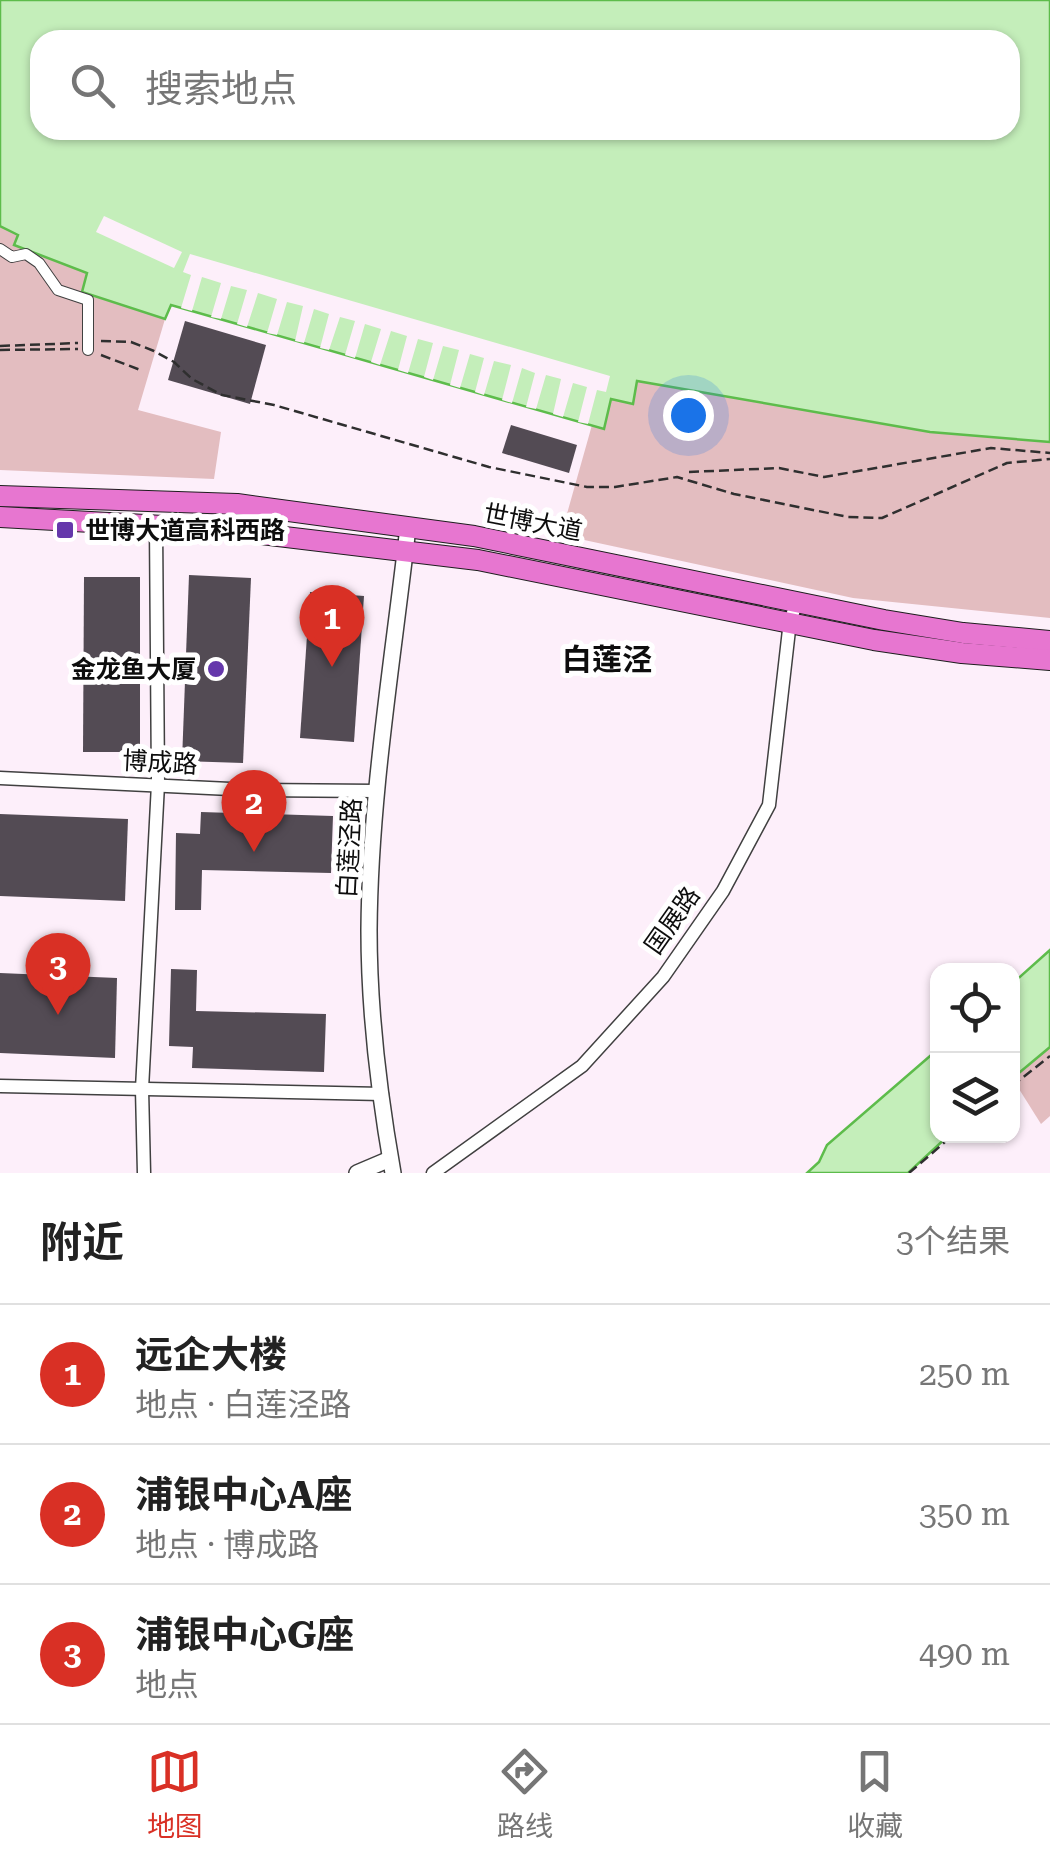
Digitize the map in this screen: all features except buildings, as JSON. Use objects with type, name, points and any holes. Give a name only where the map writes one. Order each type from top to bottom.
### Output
[{"type":"main road","name":"世博大道","points":[[0,496],[236,504],[408,527],[542,548],[944,650],[1050,660]]},
{"type":"main road","name":"世博大道","points":[[0,517],[218,529],[405,551],[794,612],[1050,641]]},
{"type":"street","points":[[0,248],[12,257],[26,254],[39,262],[58,290],[88,300],[88,346]]},
{"type":"street","points":[[144,1173],[142,1089],[158,784],[156,526]]},
{"type":"street","name":"白莲泾路","points":[[392,1166],[369,931],[377,791],[408,527]]},
{"type":"street","name":"国展路","points":[[433,1173],[582,1066],[663,977],[723,891],[769,805],[794,612]]},
{"type":"street","name":"博成路","points":[[0,778],[251,790],[377,791]]},
{"type":"street","points":[[0,1086],[382,1094]]},
{"type":"street","points":[[357,1173],[392,1166]]},
{"type":"path","points":[[0,348],[130,342],[174,362],[192,379],[222,395],[274,405],[489,467],[588,487],[615,487],[677,477],[734,494],[848,517],[882,518],[1007,462],[1050,460]]},
{"type":"path","points":[[88,346],[143,370]]},
{"type":"path","points":[[688,472],[779,468],[824,476],[991,448],[1050,452]]},
{"type":"path","points":[[1020,1080],[1050,1056]]},
{"type":"path","points":[[909,1173],[944,1143]]},
{"type":"shaded area","points":[[0,0],[1050,0],[1050,442],[930,432],[637,381],[633,404],[611,399],[604,429],[171,305],[165,319],[82,292],[87,273],[14,245],[18,235],[0,226]]},
{"type":"shaded area","points":[[0,226],[18,235],[15,245],[88,273],[82,292],[165,319],[138,410],[221,432],[214,479],[0,470]]},
{"type":"shaded area","points":[[637,381],[930,432],[1050,442],[1050,618],[853,598],[561,535],[592,425],[604,428],[611,399]]},
{"type":"shaded area","points":[[1050,950],[1050,1047],[1020,1072],[1020,1053],[1020,977]]},
{"type":"shaded area","points":[[1050,1047],[1050,1116],[1041,1124],[1020,1091],[1020,1071]]},
{"type":"shaded area","points":[[930,1056],[930,1143],[940,1143],[908,1173],[807,1173],[819,1162],[827,1145]]},
{"type":"pier","points":[[104,216],[182,252],[174,268],[96,232]]},
{"type":"pier","points":[[190,254],[610,376],[606,392],[597,390],[588,424],[578,422],[587,387],[573,383],[563,417],[553,414],[561,379],[546,375],[536,409],[526,407],[535,373],[522,368],[512,403],[502,400],[511,365],[494,361],[484,395],[475,392],[484,358],[470,354],[460,388],[450,385],[459,350],[443,346],[433,380],[424,377],[433,343],[418,339],[408,373],[398,370],[407,336],[391,331],[380,365],[371,362],[381,329],[365,324],[355,358],[345,355],[355,321],[340,317],[329,350],[320,348],[329,314],[314,309],[304,343],[295,341],[303,306],[287,302],[277,335],[267,333],[277,299],[258,293],[247,327],[237,324],[247,290],[231,286],[221,319],[211,317],[221,283],[202,277],[192,311],[181,308],[191,275],[183,272]]},
{"type":"place","name":"世博大道高科西路","points":[[65,530]]},
{"type":"place","name":"远企大楼","points":[[332,667]]},
{"type":"place","name":"金龙鱼大厦","points":[[216,669]]},
{"type":"place","name":"浦银中心A座","points":[[254,852]]},
{"type":"place","name":"浦银中心G座","points":[[58,1015]]},
{"type":"district","name":"白莲泾","points":[[607,660]]}]
